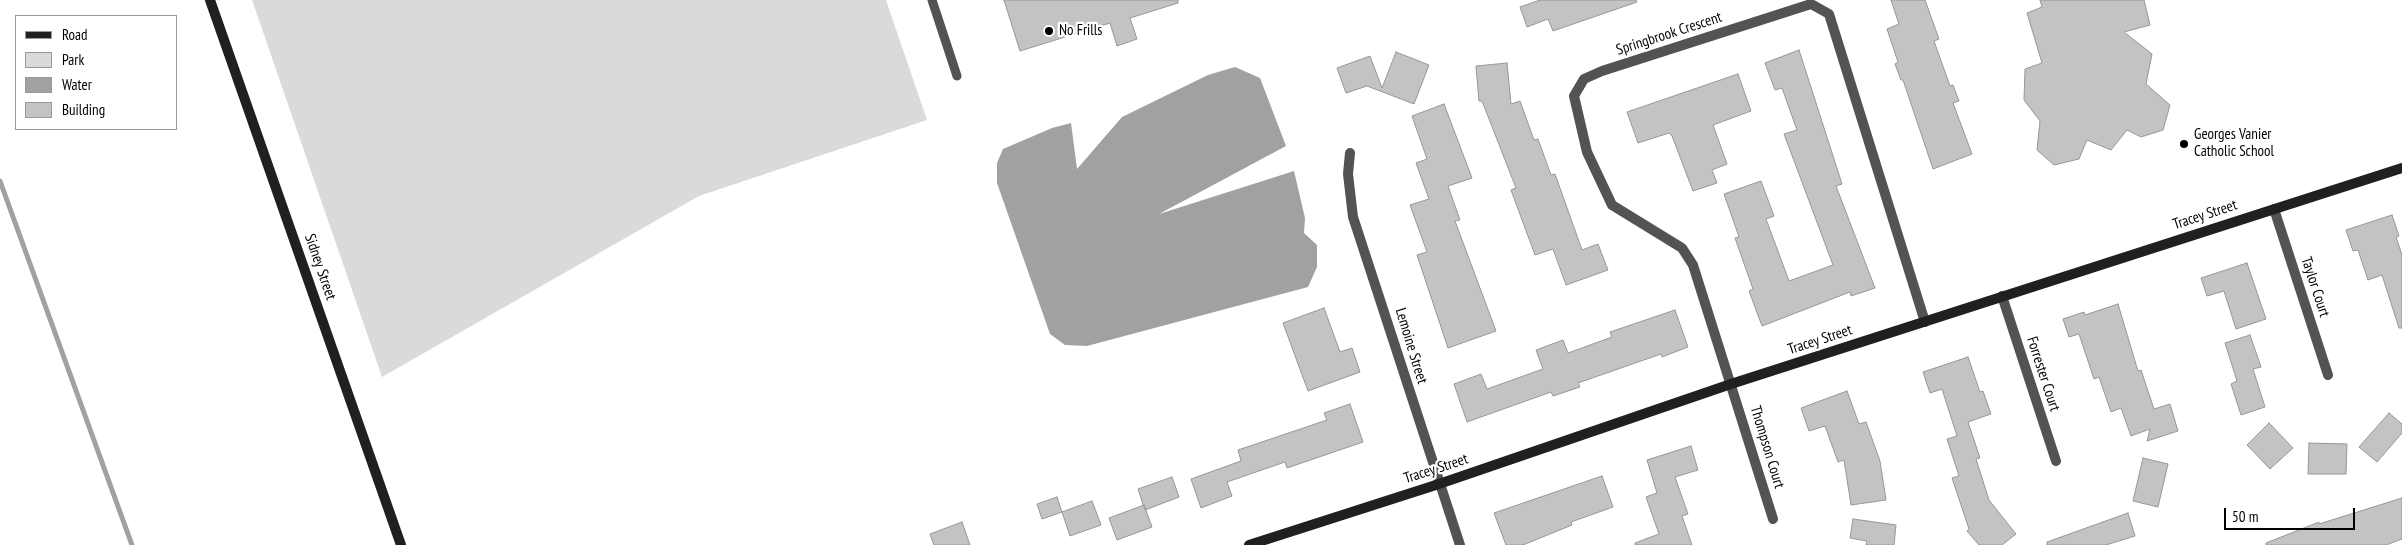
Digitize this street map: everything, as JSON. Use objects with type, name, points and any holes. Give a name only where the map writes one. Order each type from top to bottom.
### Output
[{"type":"street","name":"Sidney Street","points":[[210,0],[401,545]]},
{"type":"street","name":"Springbrook Crescent","points":[[1731,384],[1694,265],[1682,248],[1612,205],[1587,152],[1574,96],[1584,79],[1602,71],[1812,4],[1829,14],[1925,322]]},
{"type":"street","name":"Lemoine Street","points":[[1350,153],[1348,174],[1353,217],[1460,545]]},
{"type":"street","name":"Tracey Street","points":[[1249,545],[1439,484],[1731,384],[2402,168]]},
{"type":"street","name":"Taylor Court","points":[[2274,209],[2328,375]]},
{"type":"street","name":"Forrester Court","points":[[2002,296],[2056,461]]},
{"type":"street","name":"Thompson Court","points":[[1731,384],[1773,519]]},
{"type":"lane","points":[[932,0],[957,76]]},
{"type":"green space","points":[[252,0],[886,0],[927,120],[699,196],[382,377]]},
{"type":"water","points":[[1235,67],[1260,78],[1286,146],[1159,214],[1294,171],[1305,218],[1304,233],[1317,245],[1317,267],[1308,287],[1087,346],[1065,345],[1050,334],[997,183],[997,163],[1003,149],[1052,128],[1071,123],[1077,169],[1122,117],[1208,75]]},
{"type":"building","name":"No Frills","points":[[1004,0],[1178,0],[1178,3],[1130,18],[1137,39],[1117,46],[1110,23],[1020,51]]},
{"type":"building","points":[[1540,0],[1636,0],[1637,2],[1553,31],[1548,19],[1527,27],[1520,7]]},
{"type":"building","points":[[1891,0],[1925,0],[1939,39],[1934,41],[1950,86],[1953,85],[1959,101],[1953,103],[1972,154],[1933,169],[1903,80],[1901,80],[1895,64],[1898,62],[1887,29],[1899,24]]},
{"type":"building","points":[[2040,0],[2144,0],[2150,25],[2124,32],[2152,54],[2146,84],[2170,105],[2163,130],[2141,137],[2127,130],[2111,150],[2087,140],[2079,159],[2054,165],[2037,150],[2040,121],[2024,100],[2025,69],[2042,63],[2027,13],[2042,7]]},
{"type":"building","points":[[1799,50],[1842,184],[1836,186],[1875,288],[1851,296],[1850,292],[1762,326],[1749,291],[1753,289],[1735,238],[1739,237],[1724,194],[1761,181],[1774,216],[1766,219],[1789,281],[1833,265],[1784,134],[1797,130],[1782,88],[1775,90],[1765,63]]},
{"type":"building","points":[[1396,52],[1429,65],[1414,104],[1367,86],[1346,93],[1337,68],[1370,56],[1382,88]]},
{"type":"building","points":[[1507,63],[1511,104],[1520,101],[1534,140],[1538,139],[1551,175],[1555,174],[1582,250],[1598,244],[1608,270],[1566,285],[1553,249],[1535,255],[1511,190],[1516,188],[1482,101],[1479,101],[1476,66]]},
{"type":"building","points":[[1738,74],[1751,111],[1713,125],[1727,164],[1712,170],[1717,183],[1693,191],[1672,136],[1669,133],[1638,143],[1627,112]]},
{"type":"building","points":[[1444,104],[1472,178],[1448,186],[1460,220],[1455,221],[1496,331],[1448,348],[1417,255],[1427,252],[1410,205],[1429,199],[1416,163],[1427,159],[1412,116]]},
{"type":"building","points":[[2392,215],[2399,236],[2396,237],[2402,255],[2402,328],[2399,328],[2382,275],[2368,280],[2358,250],[2353,251],[2346,230]]},
{"type":"building","points":[[2247,263],[2266,319],[2236,329],[2224,291],[2207,296],[2201,278]]},
{"type":"building","points":[[2118,304],[2138,371],[2141,370],[2154,409],[2170,404],[2178,431],[2147,441],[2150,429],[2131,436],[2121,408],[2111,412],[2099,377],[2094,379],[2079,334],[2069,337],[2063,319],[2084,312],[2085,315]]},
{"type":"building","points":[[1324,308],[1340,352],[1352,348],[1360,372],[1308,391],[1283,323]]},
{"type":"building","points":[[1675,310],[1688,347],[1662,357],[1661,354],[1578,383],[1580,387],[1553,396],[1551,392],[1467,422],[1454,384],[1481,374],[1487,389],[1543,369],[1536,350],[1563,340],[1568,353],[1612,337],[1610,332]]},
{"type":"building","points":[[2250,335],[2261,367],[2253,369],[2265,407],[2241,415],[2231,384],[2237,381],[2225,343]]},
{"type":"building","points":[[1968,357],[1980,392],[1983,391],[1991,414],[1968,422],[1980,458],[1976,459],[1989,500],[2016,534],[2002,545],[1979,545],[1967,531],[1969,529],[1952,478],[1959,476],[1947,439],[1957,436],[1942,389],[1930,393],[1923,372]]},
{"type":"building","points":[[1847,391],[1859,424],[1866,422],[1880,461],[1886,500],[1851,505],[1844,460],[1838,462],[1825,426],[1809,431],[1801,408]]},
{"type":"building","points":[[1350,404],[1363,442],[1287,468],[1285,462],[1227,482],[1232,496],[1201,508],[1191,479],[1241,461],[1238,450],[1327,420],[1324,413]]},
{"type":"building","points":[[2389,413],[2402,424],[2402,433],[2377,462],[2359,447]]},
{"type":"building","points":[[2269,423],[2293,448],[2270,469],[2247,445]]},
{"type":"building","points":[[2309,443],[2347,444],[2346,474],[2308,474]]},
{"type":"building","points":[[1691,446],[1698,470],[1675,477],[1688,514],[1682,516],[1692,545],[1635,545],[1635,543],[1659,534],[1646,497],[1657,493],[1647,460]]},
{"type":"building","points":[[2143,458],[2168,464],[2158,507],[2133,501]]},
{"type":"building","points":[[1602,476],[1613,507],[1571,522],[1572,525],[1523,545],[1506,545],[1494,513]]},
{"type":"building","points":[[1172,477],[1179,497],[1145,510],[1138,489]]},
{"type":"building","points":[[1057,497],[1062,512],[1042,519],[1037,504]]},
{"type":"building","points":[[2402,498],[2402,539],[2386,545],[2266,545],[2266,543],[2319,522],[2319,524]]},
{"type":"building","points":[[1092,501],[1101,525],[1070,536],[1062,512]]},
{"type":"building","points":[[1144,505],[1152,527],[1117,540],[1109,518]]},
{"type":"building","points":[[2128,513],[2135,536],[2106,545],[2047,545],[2047,542]]},
{"type":"building","points":[[1853,519],[1896,525],[1894,545],[1866,545],[1867,541],[1850,538]]},
{"type":"building","points":[[962,522],[970,545],[934,545],[930,534]]},
{"type":"waterway","points":[[0,181],[132,545]]},
{"type":"place","name":"No Frills","points":[[1049,31]]},
{"type":"place","name":"Georges Vanier Catholic School","points":[[2184,144]]}]
